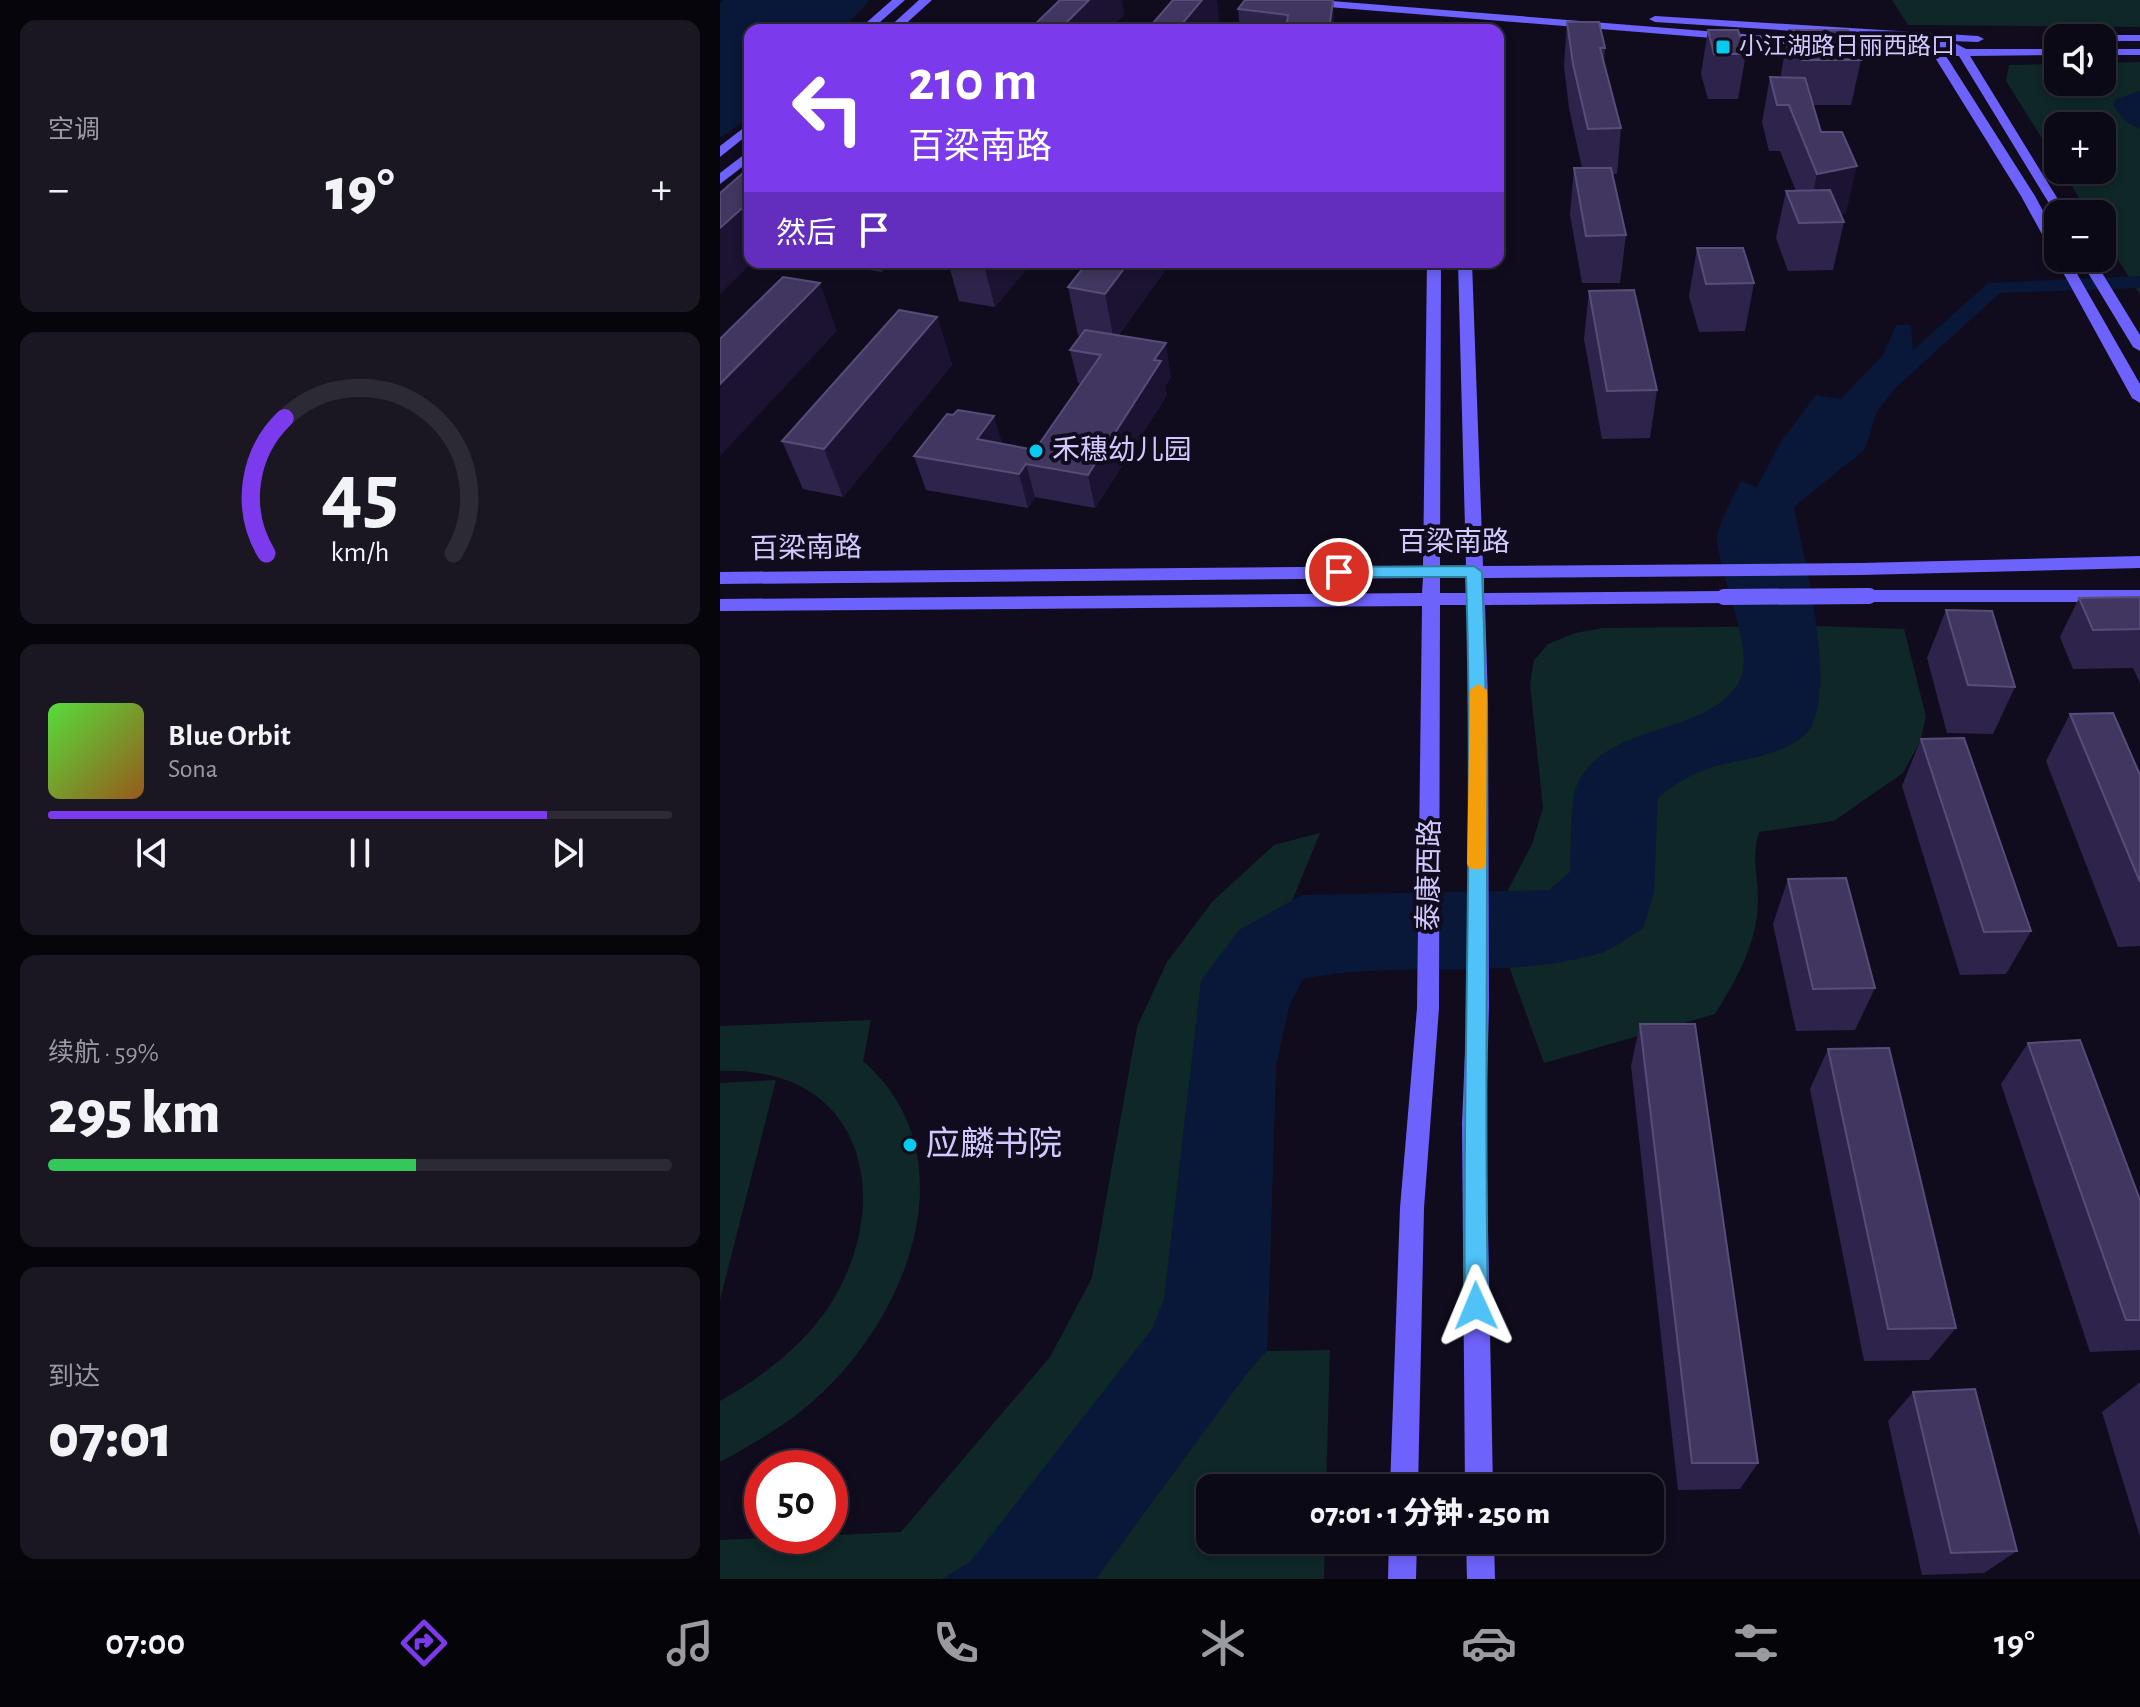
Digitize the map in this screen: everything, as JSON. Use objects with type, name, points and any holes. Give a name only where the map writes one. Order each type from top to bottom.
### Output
[{"type":"main road","points":[[871,24],[899,0]]},
{"type":"main road","points":[[899,24],[926,0]]},
{"type":"main road","points":[[1279,0],[1459,23],[1454,2]]},
{"type":"main road","points":[[1425,17],[1419,0],[1938,38],[1992,39]]},
{"type":"main road","points":[[1504,26],[1939,53],[2044,52]]},
{"type":"main road","points":[[1938,38],[1962,52],[2052,200]]},
{"type":"main road","points":[[1938,38],[1935,48],[2044,226]]},
{"type":"main road","points":[[2116,38],[2140,38]]},
{"type":"main road","points":[[2006,39],[2044,39]]},
{"type":"main road","points":[[2116,52],[2140,52]]},
{"type":"main road","points":[[720,153],[744,132]]},
{"type":"main road","points":[[720,180],[744,159]]},
{"type":"main road","name":"泰康西路","points":[[1404,1474],[1412,1208],[1428,1008],[1434,268]]},
{"type":"main road","name":"泰康西路","points":[[1465,268],[1479,700],[1478,1006],[1474,1123],[1479,1474]]},
{"type":"main road","points":[[2069,272],[2140,398]]},
{"type":"main road","points":[[2095,272],[2140,347]]},
{"type":"main road","name":"百梁南路","points":[[720,578],[1861,569],[2140,562]]},
{"type":"main road","name":"百梁南路","points":[[720,605],[2140,596]]},
{"type":"main road","points":[[1402,1579],[1403,1554]]},
{"type":"main road","points":[[1480,1554],[1481,1579]]},
{"type":"green space","points":[[1892,0],[2140,0],[2140,27],[2116,27],[2116,24],[1908,25]]},
{"type":"green space","points":[[2140,62],[2140,295],[2116,256],[2116,200],[2080,200],[2071,184],[2116,184],[2116,112],[2044,112],[2044,142],[2006,81],[2009,65],[2044,64],[2044,96],[2116,96],[2116,63]]},
{"type":"green space","points":[[1816,626],[1904,629],[1926,717],[1920,742],[1903,773],[1834,821],[1759,832],[1755,851],[1758,899],[1754,930],[1738,974],[1715,1014],[1544,1063],[1510,969],[1507,892],[1532,844],[1543,808],[1530,684],[1534,660],[1548,644],[1575,633],[1603,628]]},
{"type":"green space","points":[[1320,833],[1292,901],[1289,1006],[1276,1064],[1267,1351],[1330,1350],[1326,1474],[1196,1474],[1196,1554],[1325,1554],[1324,1579],[720,1579],[720,1540],[744,1539],[744,1554],[848,1554],[848,1534],[901,1532],[1050,1357],[1092,1278],[1137,1027],[1167,962],[1212,902],[1274,845]]},
{"type":"green space","points":[[871,1020],[863,1061],[896,1100],[915,1143],[920,1190],[914,1237],[898,1284],[875,1328],[846,1368],[812,1402],[779,1427],[720,1462],[720,1401],[781,1359],[807,1334],[830,1305],[850,1264],[861,1222],[862,1182],[854,1146],[835,1114],[807,1090],[769,1075],[720,1071],[720,1026]]},
{"type":"green space","points":[[776,1080],[720,1300],[720,1083]]},
{"type":"water","points":[[724,0],[870,0],[848,24],[744,24],[744,121],[720,138],[720,3]]},
{"type":"water","points":[[2140,91],[2140,129],[2125,121],[2113,105],[2116,99]]},
{"type":"water","points":[[1896,325],[1911,325],[1913,353],[1908,373],[1877,411],[1865,449],[1794,507],[1811,588],[1819,652],[1817,708],[1808,732],[1796,742],[1776,751],[1697,773],[1658,798],[1654,893],[1643,928],[1606,951],[1564,962],[1527,966],[1340,973],[1303,979],[1289,1006],[1276,1063],[1267,1351],[1248,1372],[1096,1579],[942,1579],[971,1561],[1152,1329],[1164,1299],[1201,980],[1239,930],[1302,895],[1549,890],[1570,872],[1574,794],[1590,766],[1609,750],[1632,739],[1705,712],[1725,699],[1740,680],[1744,667],[1740,631],[1717,537],[1741,481],[1757,487],[1782,440],[1816,395],[1841,399],[1883,355]]},
{"type":"building","points":[[1060,0],[1089,0],[1065,24],[1035,24]]},
{"type":"building","points":[[1173,0],[1202,0],[1182,24],[1152,24]]},
{"type":"building","points":[[1245,0],[1333,0],[1330,24],[1287,24],[1288,15],[1238,9]]},
{"type":"building","points":[[1567,22],[1599,22],[1605,48],[1600,48],[1621,128],[1588,129]]},
{"type":"building","points":[[1708,30],[1738,30],[1746,54],[1714,54]]},
{"type":"building","points":[[1789,30],[1848,30],[1861,60],[1801,60]]},
{"type":"building","points":[[1770,77],[1805,78],[1821,132],[1842,132],[1857,166],[1817,174],[1789,105],[1777,105]]},
{"type":"building","points":[[1574,168],[1611,168],[1626,235],[1586,236]]},
{"type":"building","points":[[744,172],[744,206],[720,228],[720,193]]},
{"type":"building","points":[[1830,190],[1844,222],[1799,223],[1786,191]]},
{"type":"building","points":[[1697,248],[1743,248],[1754,283],[1706,284]]},
{"type":"building","points":[[1083,268],[1124,268],[1105,294],[1068,287]]},
{"type":"building","points":[[783,277],[820,283],[720,384],[720,339]]},
{"type":"building","points":[[1634,290],[1657,390],[1607,391],[1589,291]]},
{"type":"building","points":[[899,310],[937,317],[824,449],[782,441]]},
{"type":"building","points":[[1085,330],[1166,343],[1154,360],[1161,361],[1088,475],[1026,464],[1019,474],[914,456],[947,414],[953,415],[958,410],[994,416],[977,439],[1035,450],[1101,355],[1070,350]]},
{"type":"building","points":[[2140,597],[2140,629],[2093,630],[2079,598]]},
{"type":"building","points":[[1946,610],[1992,611],[2015,687],[1968,685]]},
{"type":"building","points":[[2113,713],[2140,775],[2140,882],[2070,714]]},
{"type":"building","points":[[1964,738],[2031,931],[1984,932],[1921,739]]},
{"type":"building","points":[[1846,878],[1875,988],[1813,989],[1788,879]]},
{"type":"building","points":[[1640,1024],[1695,1024],[1758,1463],[1692,1463]]},
{"type":"building","points":[[2080,1040],[2140,1200],[2140,1320],[2126,1320],[2028,1043]]},
{"type":"building","points":[[1889,1048],[1956,1328],[1888,1329],[1828,1049]]},
{"type":"building","points":[[1975,1389],[2017,1551],[1951,1553],[1913,1392]]},
{"type":"waterway","points":[[1883,387],[1995,287],[2140,282]]},
{"type":"slow traffic","points":[[1477,864],[1478,690]]},
{"type":"place","name":"小江湖路日丽西路口","points":[[1723,47]]},
{"type":"place","name":"禾穗幼儿园","points":[[1036,451]]},
{"type":"place","name":"应麟书院","points":[[910,1145]]},
{"type":"route","points":[[1339,572],[1474,572],[1479,700],[1478,1006],[1474,1123],[1476,1306]]}]
